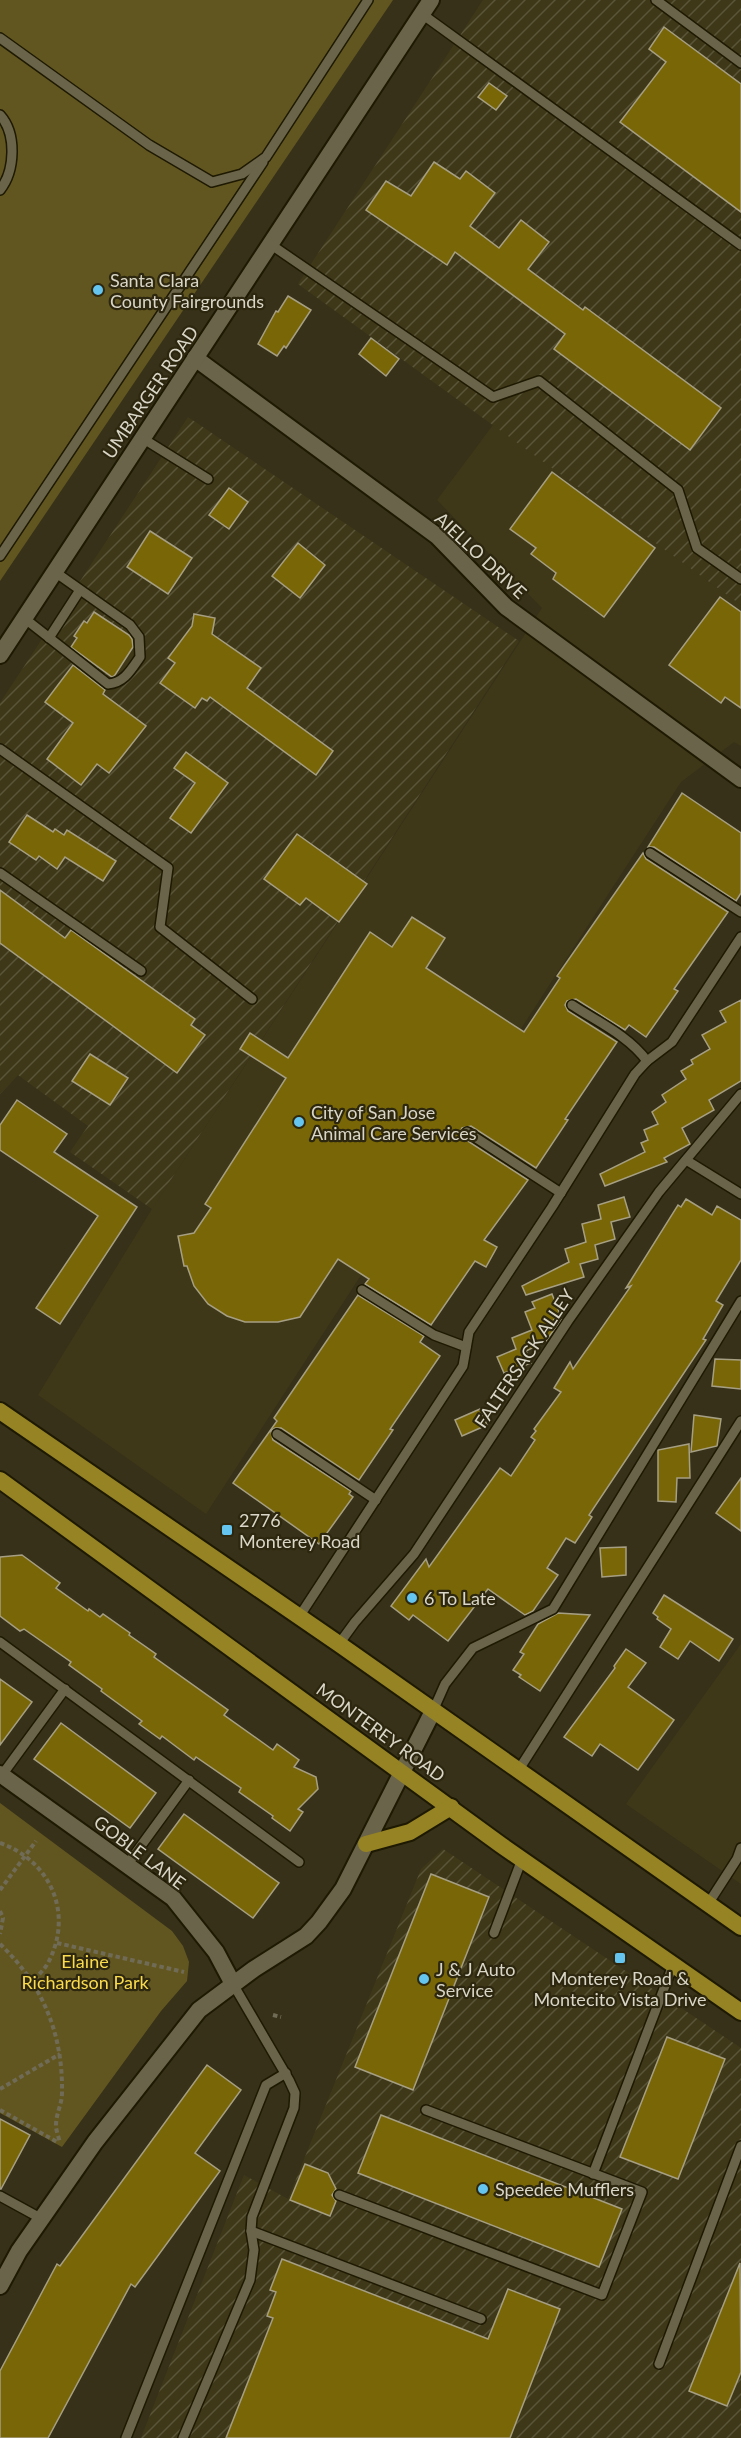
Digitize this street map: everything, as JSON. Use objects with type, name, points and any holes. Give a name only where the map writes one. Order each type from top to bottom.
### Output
[{"type":"main road","points":[[0,1411],[339,1644],[741,1927]]},
{"type":"main road","name":"MONTEREY ROAD","points":[[0,1480],[522,1859],[741,2012]]},
{"type":"main road","points":[[366,1844],[411,1832],[451,1807]]},
{"type":"street","name":"UMBARGER ROAD","points":[[0,655],[427,7]]},
{"type":"street","name":"AIELLO DRIVE","points":[[195,358],[437,536],[506,607],[741,779]]},
{"type":"street","points":[[0,2286],[19,2251],[95,2142],[200,2010],[233,1984],[288,1948],[319,1922],[343,1889],[433,1712]]},
{"type":"street","name":"GOBLE LANE","points":[[1,1775],[173,1898],[216,1952],[233,1984]]},
{"type":"lane","points":[[0,556],[368,0]]},
{"type":"lane","points":[[656,0],[741,63]]},
{"type":"lane","points":[[427,7],[741,244]]},
{"type":"lane","points":[[0,38],[149,145],[212,182],[242,174],[266,157]]},
{"type":"lane","points":[[0,116],[11,138],[12,162],[0,190]]},
{"type":"lane","points":[[270,244],[493,397],[539,381],[678,490],[697,548],[741,579]]},
{"type":"lane","points":[[142,438],[208,479]]},
{"type":"lane","points":[[24,618],[108,684],[117,683],[125,678],[140,657],[139,637],[130,626],[55,572]]},
{"type":"lane","points":[[49,638],[80,590]]},
{"type":"lane","points":[[0,749],[168,868],[160,927],[252,999]]},
{"type":"lane","points":[[650,853],[741,912]]},
{"type":"lane","points":[[0,873],[141,971]]},
{"type":"lane","points":[[299,1617],[463,1366],[469,1332],[561,1193],[635,1074],[672,1042],[741,937]]},
{"type":"lane","points":[[572,1005],[628,1040],[637,1047],[647,1062]]},
{"type":"lane","name":"FALTERSACK ALLEY","points":[[339,1644],[414,1554],[568,1321],[659,1192],[741,1094]]},
{"type":"lane","points":[[467,1132],[561,1193]]},
{"type":"lane","points":[[686,1160],[741,1194]]},
{"type":"lane","points":[[362,1290],[434,1335],[466,1347]]},
{"type":"lane","points":[[433,1712],[445,1684],[473,1648],[553,1609],[741,1301]]},
{"type":"lane","points":[[518,1771],[741,1421]]},
{"type":"lane","points":[[277,1434],[376,1500]]},
{"type":"lane","points":[[0,1641],[299,1862]]},
{"type":"lane","points":[[1,1775],[65,1689]]},
{"type":"lane","points":[[127,1865],[189,1780]]},
{"type":"lane","points":[[708,1904],[737,1860],[741,1848]]},
{"type":"lane","points":[[494,1933],[522,1859]]},
{"type":"lane","points":[[593,2174],[673,1965]]},
{"type":"lane","points":[[183,2438],[250,2280],[254,2250],[250,2231],[252,2217],[294,2108],[295,2093],[286,2073],[233,1984]]},
{"type":"lane","points":[[126,2438],[266,2085],[286,2073]]},
{"type":"lane","points":[[339,2195],[602,2295],[642,2192],[426,2110]]},
{"type":"lane","points":[[659,2364],[741,2146]]},
{"type":"lane","points":[[0,2196],[42,2219]]},
{"type":"lane","points":[[250,2231],[481,2319]]},
{"type":"path","points":[[0,1890],[36,1842]]},
{"type":"path","points":[[0,1843],[26,1855],[38,1864],[56,1899],[59,1921],[57,1942],[47,1965],[33,1981]]},
{"type":"path","points":[[0,1911],[3,1918],[0,1934]]},
{"type":"path","points":[[57,1942],[184,1972]]},
{"type":"path","points":[[0,1944],[33,1981],[48,2009],[60,2054],[62,2097],[56,2125],[60,2143],[0,2110]]},
{"type":"path","points":[[273,2015],[281,2017]]},
{"type":"path","points":[[0,2089],[60,2054]]},
{"type":"shaded area","points":[[483,0],[741,0],[741,605],[298,284]]},
{"type":"shaded area","points":[[188,417],[519,641],[152,1209],[70,1152],[88,1126],[18,1075],[0,1094],[0,703]]},
{"type":"shaded area","points":[[493,425],[741,605],[741,746],[734,742],[681,782],[206,1514],[38,1395],[152,1209],[542,608],[437,500]]},
{"type":"shaded area","points":[[741,1644],[741,1884],[626,1804]]},
{"type":"shaded area","points":[[443,1849],[741,2048],[741,2438],[141,2438],[244,2175],[288,2199],[421,1869]]},
{"type":"green space","name":"Santa Clara County Fairgrounds","points":[[0,0],[393,0],[0,581]]},
{"type":"green space","name":"Elaine Richardson Park","points":[[0,1803],[172,1931],[183,1946],[189,1962],[187,1981],[161,2011],[62,2147],[0,2113]]},
{"type":"building","points":[[664,27],[741,84],[741,212],[620,122],[666,62],[649,49]]},
{"type":"building","points":[[489,83],[507,96],[496,110],[478,97]]},
{"type":"building","points":[[434,162],[460,179],[466,171],[495,193],[470,226],[499,248],[521,220],[549,242],[528,269],[583,310],[585,307],[721,408],[690,450],[554,349],[565,334],[455,252],[447,265],[366,210],[386,181],[411,196]]},
{"type":"building","points":[[288,296],[311,310],[286,348],[284,346],[277,356],[258,344],[276,311],[278,312]]},
{"type":"building","points":[[371,338],[399,359],[386,376],[359,354]]},
{"type":"building","points":[[552,472],[655,548],[604,617],[553,579],[556,573],[531,554],[536,548],[510,529]]},
{"type":"building","points":[[229,488],[248,502],[229,529],[209,515]]},
{"type":"building","points":[[150,531],[192,558],[168,594],[127,567]]},
{"type":"building","points":[[298,543],[325,565],[300,598],[272,576]]},
{"type":"building","points":[[720,597],[741,612],[741,708],[725,697],[721,703],[669,665]]},
{"type":"building","points":[[94,612],[132,639],[133,647],[112,677],[71,647],[77,638],[74,636],[84,621],[87,623]]},
{"type":"building","points":[[194,614],[215,618],[212,634],[261,668],[247,688],[333,751],[316,775],[210,697],[207,701],[202,698],[195,708],[160,683],[175,663],[168,658],[192,626]]},
{"type":"building","points":[[73,665],[105,690],[103,694],[146,726],[109,773],[97,764],[81,785],[47,759],[73,723],[45,702]]},
{"type":"building","points":[[186,752],[228,783],[191,833],[170,818],[195,783],[174,768]]},
{"type":"building","points":[[682,793],[741,833],[741,893],[736,901],[654,847],[648,847]]},
{"type":"building","points":[[27,815],[53,832],[55,829],[64,835],[67,830],[116,861],[103,881],[65,857],[57,869],[39,856],[36,860],[9,842]]},
{"type":"building","points":[[297,834],[367,884],[339,922],[306,898],[300,905],[264,879]]},
{"type":"building","points":[[643,853],[646,859],[728,912],[674,989],[678,991],[646,1037],[629,1025],[625,1030],[576,999],[567,1001],[565,1005],[568,1011],[617,1042],[565,1119],[568,1120],[536,1168],[471,1126],[462,1128],[460,1132],[463,1138],[528,1180],[484,1240],[497,1247],[486,1267],[475,1261],[431,1325],[365,1284],[369,1279],[338,1259],[300,1317],[278,1322],[245,1322],[227,1316],[208,1304],[194,1286],[187,1266],[184,1266],[178,1236],[194,1233],[211,1208],[205,1204],[286,1078],[240,1049],[250,1033],[288,1058],[370,932],[392,947],[412,917],[445,938],[426,968],[524,1032],[560,978],[557,976]]},
{"type":"building","points":[[0,890],[65,938],[71,930],[195,1019],[191,1025],[205,1035],[177,1073],[0,943]]},
{"type":"building","points":[[741,1000],[741,1081],[709,1100],[714,1110],[682,1128],[690,1144],[664,1158],[667,1162],[605,1186],[600,1174],[645,1152],[641,1143],[648,1140],[644,1130],[658,1124],[652,1112],[666,1102],[662,1095],[686,1079],[681,1071],[693,1064],[691,1060],[710,1049],[702,1035],[726,1022],[720,1011]]},
{"type":"building","points":[[90,1054],[128,1078],[110,1105],[72,1081]]},
{"type":"building","points":[[17,1100],[67,1134],[54,1152],[137,1207],[60,1324],[36,1308],[98,1216],[0,1150],[0,1125]]},
{"type":"building","points":[[624,1197],[630,1217],[611,1222],[615,1239],[595,1245],[598,1259],[580,1264],[584,1277],[526,1295],[522,1286],[569,1262],[565,1249],[586,1242],[582,1224],[601,1219],[598,1205]]},
{"type":"building","points":[[686,1199],[712,1215],[717,1206],[741,1220],[741,1260],[716,1301],[723,1305],[703,1339],[706,1340],[589,1515],[592,1517],[575,1543],[566,1538],[547,1568],[558,1575],[533,1611],[525,1615],[488,1589],[448,1641],[413,1615],[409,1620],[391,1606],[426,1559],[429,1567],[500,1468],[511,1476],[535,1440],[531,1437],[536,1431],[534,1429],[561,1392],[554,1388],[570,1362],[573,1369],[631,1286],[626,1288],[678,1205],[681,1207]]},
{"type":"building","points":[[552,1294],[561,1317],[553,1320],[561,1320],[546,1341],[526,1351],[531,1363],[504,1373],[497,1357],[516,1349],[512,1338],[532,1330],[525,1312],[535,1308],[532,1302]]},
{"type":"building","points":[[358,1295],[424,1336],[420,1342],[440,1356],[390,1429],[393,1430],[359,1480],[281,1428],[271,1431],[273,1440],[351,1491],[349,1494],[353,1497],[319,1544],[233,1483],[277,1421],[274,1418]]},
{"type":"building","points":[[715,1359],[741,1360],[741,1389],[712,1386]]},
{"type":"building","points":[[480,1409],[487,1425],[462,1436],[455,1420]]},
{"type":"building","points":[[694,1415],[721,1419],[717,1446],[691,1452]]},
{"type":"building","points":[[689,1444],[690,1478],[677,1478],[676,1502],[658,1501],[658,1450]]},
{"type":"building","points":[[741,1478],[741,1531],[716,1513]]},
{"type":"building","points":[[626,1547],[626,1575],[602,1577],[600,1548]]},
{"type":"building","points":[[22,1555],[60,1583],[56,1588],[88,1611],[89,1609],[100,1617],[103,1614],[130,1633],[129,1635],[156,1654],[154,1657],[228,1710],[224,1715],[273,1750],[277,1744],[299,1760],[294,1767],[316,1777],[318,1789],[298,1809],[303,1812],[290,1831],[239,1792],[241,1788],[196,1757],[194,1760],[162,1736],[160,1739],[139,1724],[142,1721],[69,1665],[71,1662],[24,1629],[20,1631],[0,1616],[0,1557]]},
{"type":"building","points":[[664,1595],[733,1639],[719,1661],[690,1641],[678,1659],[660,1647],[671,1629],[657,1619],[658,1617],[653,1613]]},
{"type":"building","points":[[558,1613],[590,1615],[540,1691],[519,1677],[521,1675],[513,1670],[524,1654],[520,1652],[538,1624]]},
{"type":"building","points":[[626,1649],[646,1663],[628,1687],[674,1720],[638,1770],[600,1744],[592,1756],[564,1737],[615,1668],[614,1666]]},
{"type":"building","points":[[0,1679],[32,1702],[0,1745]]},
{"type":"building","points":[[61,1723],[156,1793],[130,1828],[34,1759]]},
{"type":"building","points":[[184,1814],[279,1883],[253,1918],[158,1849]]},
{"type":"building","points":[[431,1874],[489,1897],[413,2090],[355,2067]]},
{"type":"building","points":[[667,2037],[725,2059],[678,2179],[620,2157]]},
{"type":"building","points":[[207,2065],[241,2090],[195,2153],[220,2171],[135,2287],[131,2284],[48,2438],[0,2438],[0,2371],[57,2264],[60,2266]]},
{"type":"building","points":[[381,2115],[622,2209],[599,2267],[358,2173]]},
{"type":"building","points":[[0,2119],[30,2135],[1,2189],[0,2189]]},
{"type":"building","points":[[305,2164],[328,2173],[336,2189],[332,2195],[336,2201],[330,2216],[290,2200]]},
{"type":"building","points":[[282,2259],[488,2339],[508,2289],[560,2309],[510,2438],[226,2438],[273,2318],[267,2316],[276,2292],[270,2290]]},
{"type":"building","points":[[740,2263],[741,2372],[727,2406],[689,2391]]},
{"type":"place","name":"Santa Clara County Fairgrounds","points":[[98,290]]},
{"type":"place","name":"City of San Jose Animal Care Services","points":[[299,1122]]},
{"type":"place","name":"2776 Monterey Road","points":[[227,1530]]},
{"type":"place","name":"6 To Late","points":[[412,1598]]},
{"type":"place","name":"Monterey Road & Montecito Vista Drive","points":[[620,1958]]},
{"type":"place","name":"J & J Auto Service","points":[[424,1979]]},
{"type":"place","name":"Speedee Mufflers","points":[[483,2189]]}]
